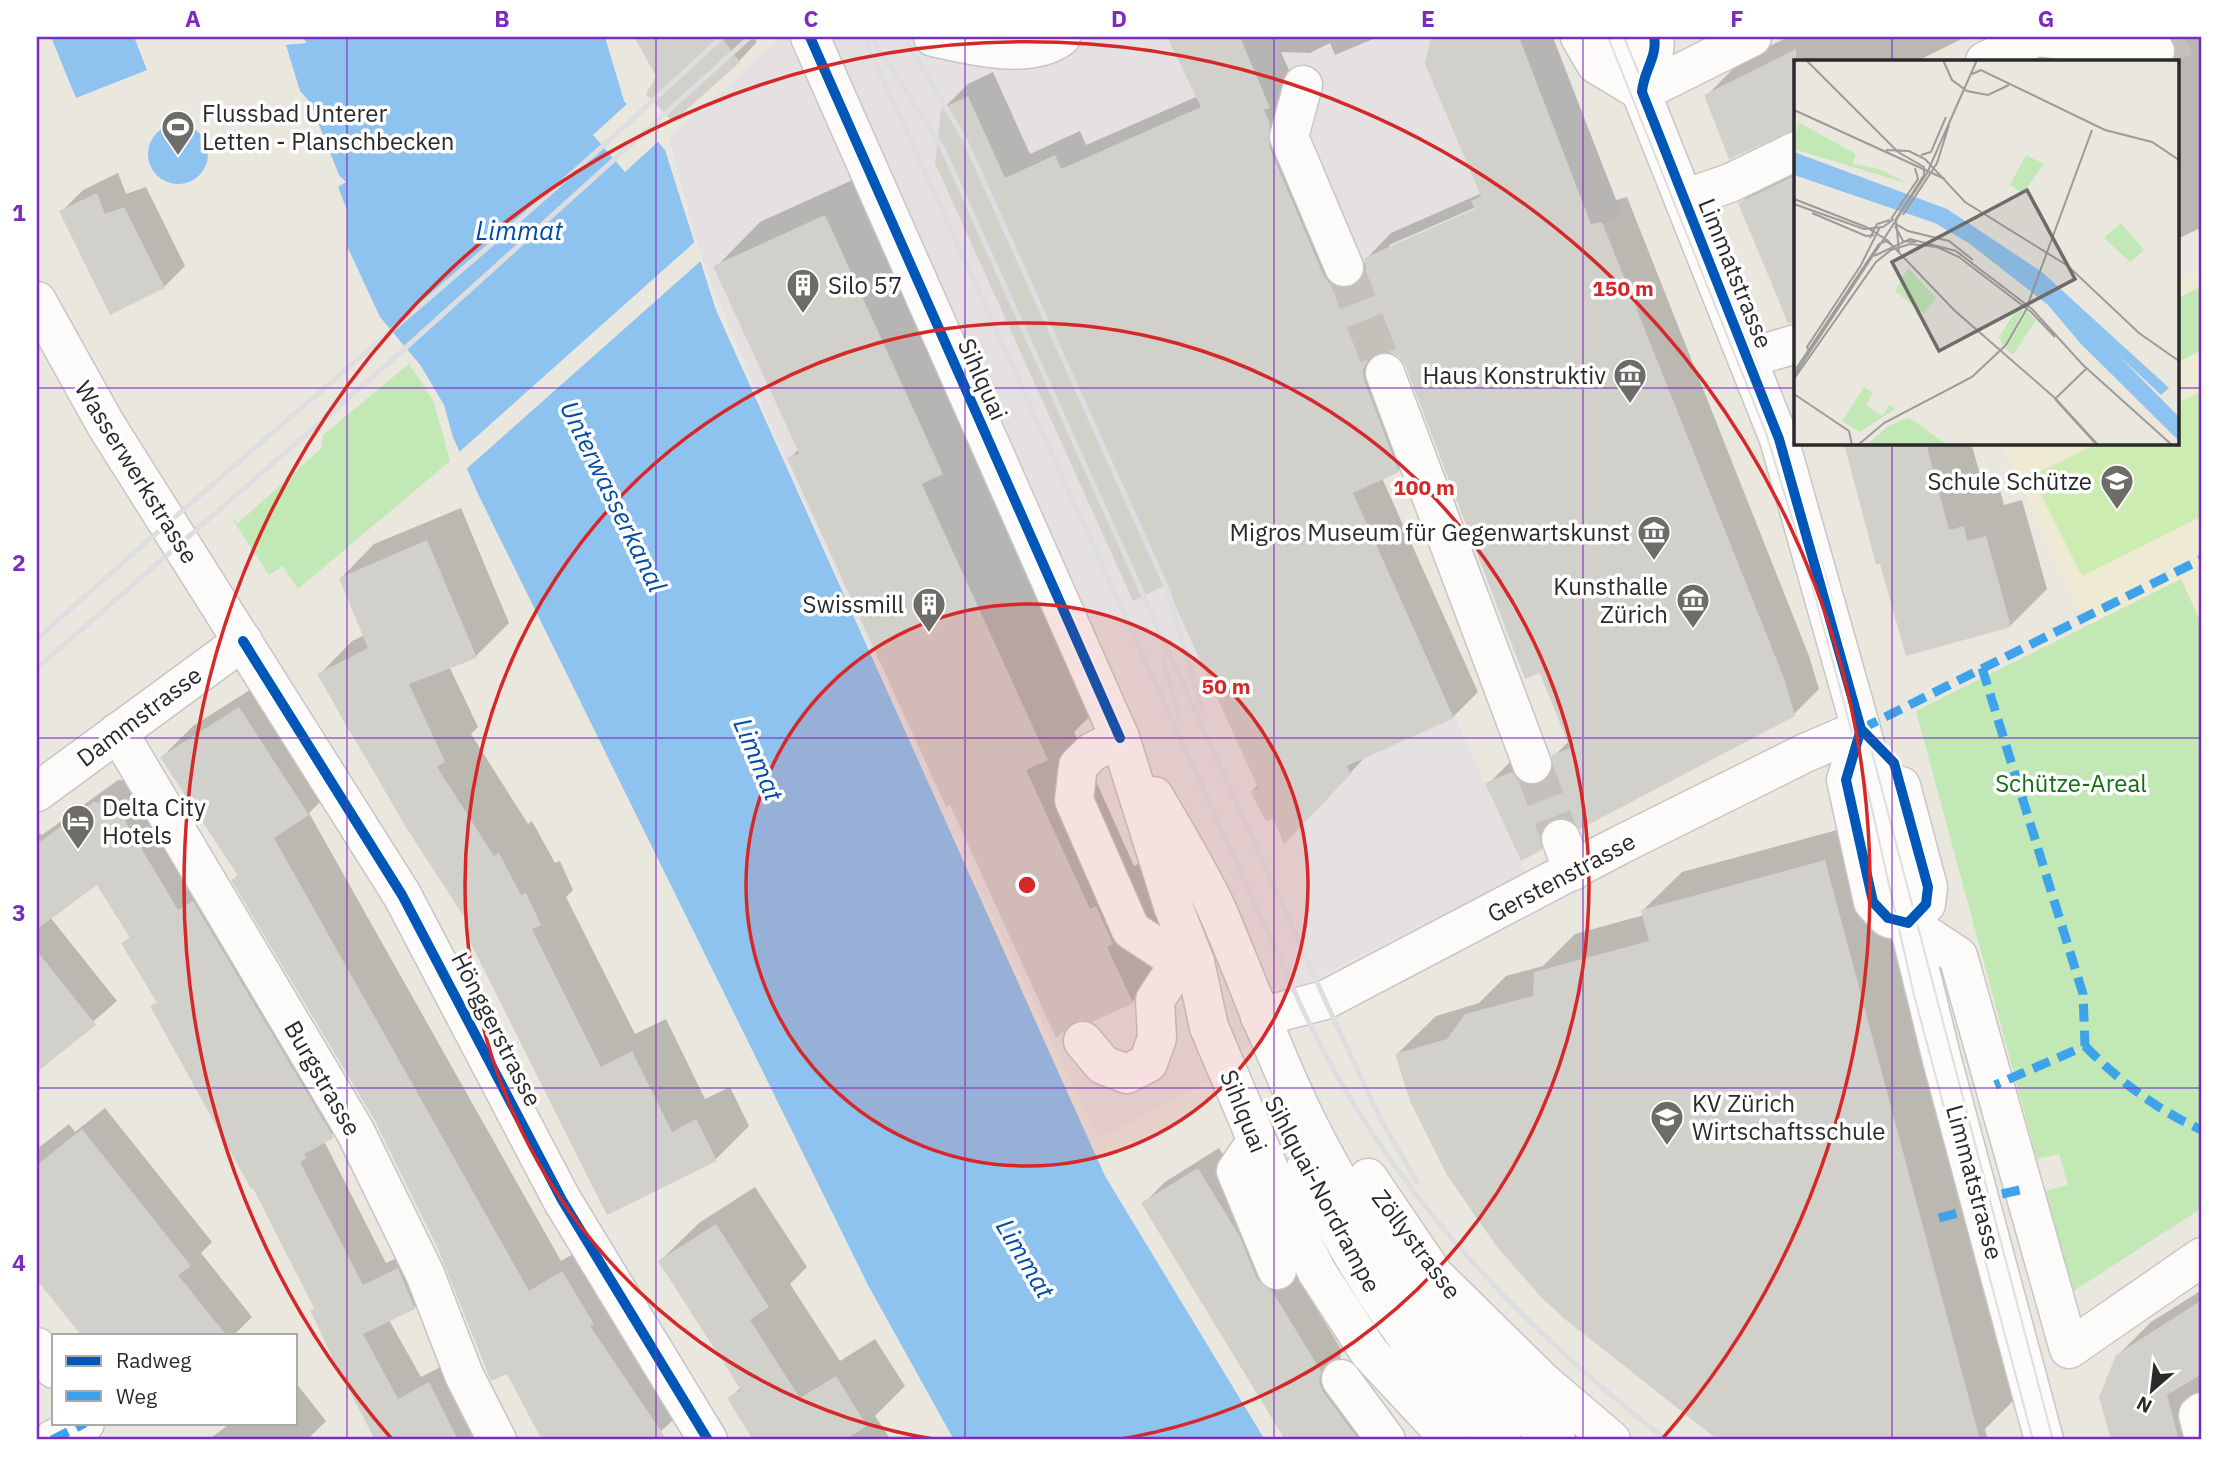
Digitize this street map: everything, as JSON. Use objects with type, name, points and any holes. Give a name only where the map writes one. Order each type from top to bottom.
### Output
[{"type":"street","name":"Sihlquai","points":[[810,37],[1120,738],[1217,911],[1259,1017]]},
{"type":"street","points":[[933,37],[1002,48],[1039,48],[1061,37]]},
{"type":"street","points":[[1580,37],[1596,64],[1642,92]]},
{"type":"street","name":"Limmatstrasse","points":[[1619,37],[1779,439],[1861,729],[1894,763],[1926,876],[1926,904],[1908,923],[2044,1440]]},
{"type":"street","points":[[1642,92],[1656,48],[1654,37]]},
{"type":"street","points":[[1642,92],[1752,37]]},
{"type":"street","points":[[1987,60],[2036,37],[2155,51]]},
{"type":"street","points":[[1303,85],[1289,137],[1344,267]]},
{"type":"street","points":[[1684,199],[1730,183],[1794,152]]},
{"type":"street","name":"Wasserwerkstrasse","points":[[37,302],[84,389],[243,640]]},
{"type":"street","points":[[1748,358],[1794,345]]},
{"type":"street","points":[[1385,373],[1532,764]]},
{"type":"street","name":"Dammstrasse","points":[[37,792],[243,640]]},
{"type":"street","name":"Hönggerstrasse","points":[[243,640],[402,895],[562,1200],[708,1440]]},
{"type":"street","points":[[1861,729],[1846,780],[1873,902],[1888,918],[1908,923],[1958,956],[2069,1349],[2202,1256]]},
{"type":"street","name":"Gerstenstrasse","points":[[1259,1017],[1325,1000],[1567,855],[1861,729]]},
{"type":"street","name":"Burgstrasse","points":[[118,732],[355,1131],[425,1273],[464,1375],[497,1440]]},
{"type":"street","name":"Sihlquai","points":[[1120,738],[1173,906],[1195,962],[1209,1027],[1256,1142],[1317,1272],[1368,1352],[1451,1440]]},
{"type":"street","points":[[1120,738],[1092,752],[1078,766],[1074,800],[1131,930],[1166,953],[1195,962]]},
{"type":"street","points":[[1083,1041],[1103,1065],[1127,1074],[1148,1063],[1157,1038],[1155,1000],[1172,974],[1195,962]]},
{"type":"street","name":"Sihlquai-Nordrampe","points":[[1195,962],[1240,1031],[1336,1229],[1376,1297],[1469,1411],[1502,1440]]},
{"type":"street","points":[[1259,1017],[1308,1123],[1394,1269],[1482,1374],[1556,1440]]},
{"type":"street","name":"Zöllystrasse","points":[[1259,1017],[1313,1087],[1336,1131],[1434,1275],[1543,1382],[1611,1440]]},
{"type":"street","points":[[1256,1142],[1236,1171],[1277,1270]]},
{"type":"street","points":[[37,1346],[52,1366]]},
{"type":"street","points":[[1341,1379],[1386,1440]]},
{"type":"street","points":[[2202,1412],[2198,1415],[2202,1431]]},
{"type":"street","points":[[52,1440],[83,1424]]},
{"type":"street","points":[[98,1424],[110,1440]]},
{"type":"shaded area","name":"Swissmill","points":[[781,37],[1551,37],[1622,213],[1313,405],[1526,873],[1324,974],[1207,1082],[1099,1139],[939,805],[775,436],[700,255],[669,138]]},
{"type":"shaded area","name":"Schule Schütze","points":[[2202,269],[2202,625],[2181,579],[2088,627],[2000,444],[2180,444],[2180,280]]},
{"type":"green space","points":[[2202,286],[2202,350],[2180,361],[2180,297]]},
{"type":"green space","points":[[409,364],[434,402],[450,461],[298,589],[283,566],[269,575],[231,517],[238,523],[321,449],[323,435]]},
{"type":"green space","points":[[2202,391],[2202,516],[2082,576],[2032,476],[2096,444],[2180,444],[2180,402]]},
{"type":"green space","name":"Schütze-Areal","points":[[2181,579],[2202,625],[2202,1208],[2072,1292],[2046,1191],[2068,1185],[2059,1154],[2037,1159],[1916,711]]},
{"type":"water","points":[[51,37],[134,37],[147,70],[76,98]]},
{"type":"water","name":"Limmat","points":[[304,37],[605,37],[624,101],[665,150],[716,310],[1105,1176],[1265,1440],[954,1440],[868,1285],[478,494],[453,437],[444,405],[421,366],[380,317],[347,246],[347,210],[338,187],[346,182],[339,175],[310,102],[300,91],[286,45],[306,43]]},
{"type":"water","name":"Flussbad Unterer Letten - Planschbecken","points":[[172,124],[184,124],[203,137],[208,154],[206,166],[195,179],[184,184],[172,184],[153,171],[148,160],[148,148],[161,129]]},
{"type":"pier","points":[[629,102],[661,139],[625,172],[593,135]]},
{"type":"pier","points":[[697,240],[703,259],[464,471],[457,454]]},
{"type":"building","points":[[634,37],[721,37],[740,62],[673,122],[646,94],[656,76]]},
{"type":"building","points":[[1167,37],[1240,37],[1270,108],[1264,110],[1270,123],[1269,146],[1324,276],[1331,285],[1342,289],[1353,287],[1362,280],[1366,269],[1364,258],[1475,209],[1471,201],[1481,196],[1425,64],[1431,37],[1519,37],[1591,224],[1602,222],[1785,681],[1795,716],[1580,829],[1565,818],[1553,819],[1545,825],[1540,835],[1542,850],[1521,861],[1485,783],[1512,772],[1518,780],[1528,785],[1540,784],[1549,777],[1553,768],[1552,755],[1570,748],[1540,673],[1525,679],[1405,365],[1398,356],[1389,352],[1378,352],[1368,360],[1363,370],[1364,380],[1399,472],[1353,493],[1454,718],[1347,766],[1351,774],[1284,844],[1273,818],[1266,821],[1250,791],[1258,788],[1166,585],[1133,601],[935,163],[941,109],[968,96],[1005,178],[1055,155],[1061,169],[1201,107]]},
{"type":"building","points":[[1796,49],[1794,130],[1729,159],[1704,95]]},
{"type":"building","points":[[1794,176],[1794,323],[1788,323],[1738,203]]},
{"type":"building","points":[[97,193],[105,214],[124,207],[165,288],[110,315],[59,211]]},
{"type":"building","points":[[825,215],[943,474],[922,484],[1048,760],[1026,770],[1090,909],[1096,906],[1113,944],[1107,947],[1133,1003],[1092,1022],[1079,1020],[1056,1038],[950,805],[946,807],[787,458],[799,453],[713,266]]},
{"type":"building","points":[[1844,444],[1926,444],[1949,530],[1964,526],[1967,541],[1986,536],[2011,627],[1906,656],[1880,564],[1876,565]]},
{"type":"building","points":[[427,540],[477,658],[409,684],[445,762],[437,767],[494,856],[499,853],[521,895],[526,893],[541,925],[532,929],[601,1067],[632,1051],[672,1132],[696,1119],[717,1161],[607,1215],[465,932],[468,923],[404,824],[317,674],[368,648],[339,578]]},
{"type":"building","points":[[239,707],[309,815],[274,838],[529,1291],[562,1271],[594,1324],[590,1326],[667,1440],[542,1440],[507,1374],[491,1381],[438,1249],[375,1121],[231,880],[238,876],[160,757]]},
{"type":"building","points":[[94,802],[115,804],[178,910],[193,901],[334,1138],[304,1154],[307,1158],[300,1162],[363,1285],[398,1268],[415,1309],[363,1334],[398,1399],[429,1382],[458,1440],[375,1440],[310,1310],[314,1308],[253,1188],[251,1189],[150,1006],[157,1003],[121,943],[130,938],[97,885],[37,929],[37,844]]},
{"type":"building","name":"KV Zürich Wirtschaftsschule","points":[[1825,860],[1980,1440],[1718,1440],[1566,1320],[1542,1298],[1497,1247],[1447,1175],[1410,1101],[1395,1054],[1447,1039],[1465,1014],[1533,996],[1534,972],[1649,941],[1641,910]]},
{"type":"building","points":[[37,951],[96,1025],[37,1072]]},
{"type":"building","points":[[82,1129],[191,1266],[178,1275],[225,1334],[80,1334],[37,1280],[37,1165]]},
{"type":"building","points":[[1198,1168],[1240,1237],[1257,1279],[1272,1291],[1321,1371],[1319,1382],[1323,1392],[1359,1440],[1285,1440],[1141,1203]]},
{"type":"building","points":[[716,1224],[769,1307],[750,1320],[800,1398],[836,1376],[867,1426],[845,1440],[753,1440],[727,1398],[741,1390],[658,1261]]},
{"type":"building","points":[[2202,1300],[2202,1374],[2167,1395],[2179,1440],[2111,1440],[2099,1397],[2116,1355]]},
{"type":"tunnel","points":[[2155,51],[2184,37]]},
{"type":"tunnel","points":[[1344,267],[1385,373]]},
{"type":"tunnel","points":[[1532,764],[1561,839]]},
{"type":"tram line","points":[[1608,37],[1766,433],[1812,584],[1869,796],[1914,995],[2033,1440]]},
{"type":"tram line","points":[[1624,37],[1781,429],[1827,581],[2053,1440]]},
{"type":"railway","points":[[37,639],[553,190],[722,37]]},
{"type":"railway","points":[[37,668],[392,360],[750,37]]},
{"type":"railway","points":[[864,37],[1302,1008],[1335,1072],[1372,1133],[1413,1191],[1458,1245],[1557,1347],[1666,1440]]},
{"type":"railway","points":[[904,37],[965,140],[1168,591],[1201,707]]},
{"type":"railway","points":[[873,40],[941,145],[1325,1000],[1380,1118],[1417,1182]]},
{"type":"railway","points":[[1163,659],[1179,716]]},
{"type":"marked path","points":[[1861,729],[2202,559]]},
{"type":"marked path","points":[[1982,668],[2083,994],[2085,1046],[1995,1085]]},
{"type":"marked path","points":[[2085,1046],[2139,1094],[2202,1130]]},
{"type":"marked path","points":[[2002,1194],[2024,1189]]},
{"type":"marked path","points":[[1939,1218],[1958,1213]]},
{"type":"marked path","points":[[52,1440],[83,1424]]},
{"type":"cycle path","points":[[810,37],[1120,738]]},
{"type":"cycle path","points":[[1654,37],[1654,51],[1642,92],[1779,439],[1861,729],[1894,763],[1928,887],[1926,904],[1908,923],[1888,918],[1873,902],[1846,780],[1861,729]]},
{"type":"cycle path","points":[[243,641],[402,895],[562,1200],[708,1440]]},
{"type":"place","name":"Flussbad Unterer Letten - Planschbecken","points":[[178,157]]},
{"type":"place","name":"Silo 57","points":[[803,315]]},
{"type":"place","name":"Haus Konstruktiv","points":[[1630,405]]},
{"type":"place","name":"Schule Schütze","points":[[2117,511]]},
{"type":"place","name":"Migros Museum für Gegenwartskunst","points":[[1654,562]]},
{"type":"place","name":"Kunsthalle Zürich","points":[[1693,630]]},
{"type":"place","name":"Swissmill","points":[[929,634]]},
{"type":"place","name":"Delta City Hotels","points":[[78,851]]},
{"type":"place","name":"KV Zürich Wirtschaftsschule","points":[[1667,1147]]},
{"type":"water label","name":"Unterwasserkanal","points":[[614,496]]}]
